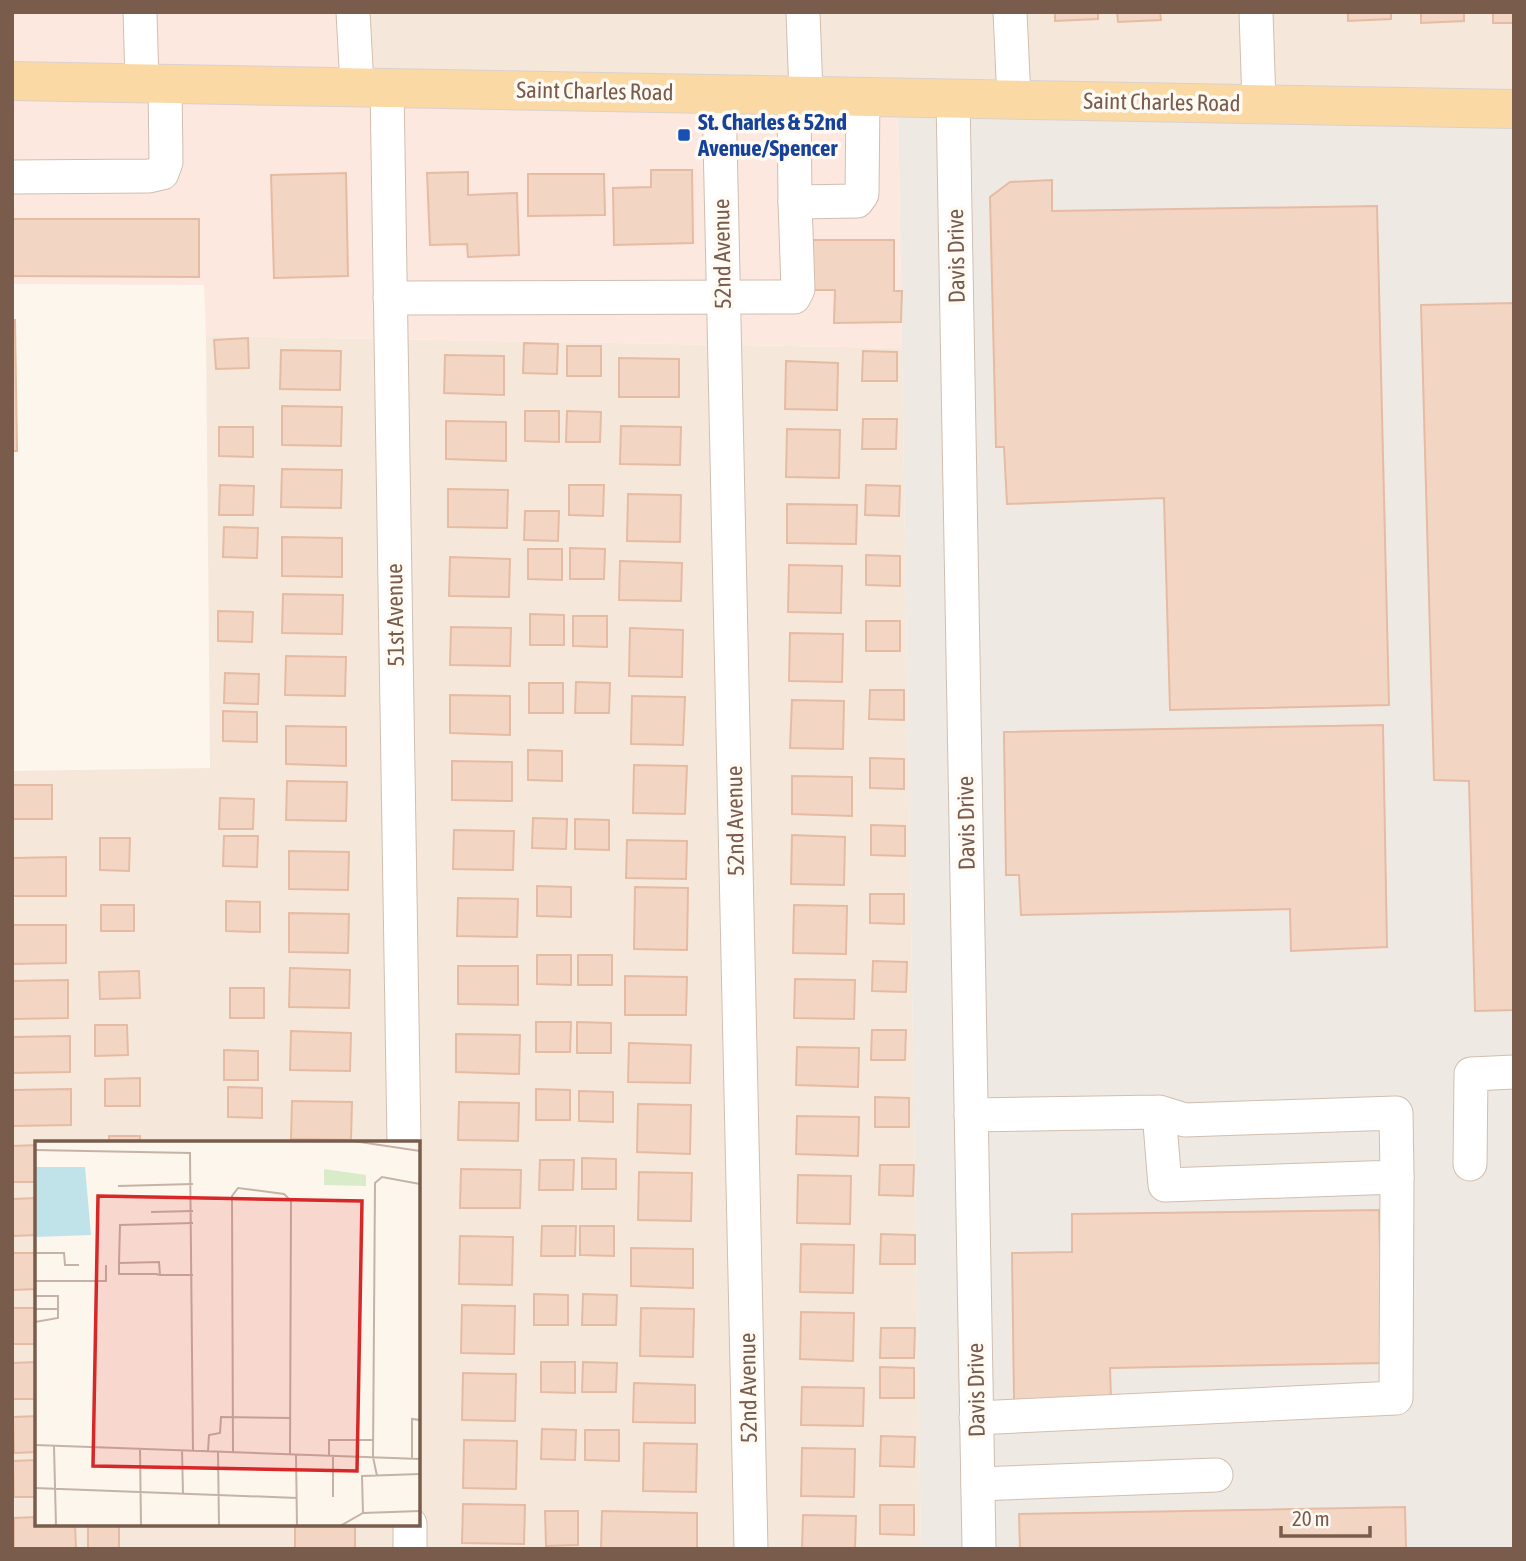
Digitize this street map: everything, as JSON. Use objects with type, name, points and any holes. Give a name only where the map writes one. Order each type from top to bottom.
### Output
[{"type":"main road","name":"Saint Charles Road","points":[[12,81],[1514,109]]},
{"type":"street","points":[[12,177],[149,176],[162,173],[166,162],[140,12]]},
{"type":"street","name":"51st Avenue","points":[[353,12],[372,87],[390,298],[404,1141]]},
{"type":"street","points":[[390,298],[794,297],[798,289],[795,202],[803,12]]},
{"type":"street","points":[[1010,12],[1014,99]]},
{"type":"street","points":[[1256,12],[1259,104]]},
{"type":"street","name":"52nd Avenue","points":[[719,93],[751,1549]]},
{"type":"street","points":[[795,202],[858,201],[862,194],[863,96]]},
{"type":"street","name":"Davis Drive","points":[[953,98],[979,1549]]},
{"type":"street","points":[[1470,1164],[1471,1074],[1514,1072]]},
{"type":"street","points":[[971,1115],[1159,1112],[1185,1120],[1396,1113],[1396,1398],[976,1418]]},
{"type":"street","points":[[1159,1112],[1165,1185],[1397,1177]]},
{"type":"street","points":[[978,1484],[1216,1475]]},
{"type":"street","points":[[410,1526],[410,1549]]},
{"type":"shaded area","points":[[12,12],[343,12],[345,77],[12,72]]},
{"type":"shaded area","points":[[359,12],[1514,12],[1514,102],[362,79]]},
{"type":"shaded area","points":[[12,86],[898,107],[902,348],[206,336],[204,285],[12,284]]},
{"type":"shaded area","points":[[898,97],[1514,112],[1514,1549],[921,1549]]},
{"type":"shaded area","points":[[206,336],[902,348],[921,1549],[12,1549],[12,771],[210,768]]},
{"type":"building","points":[[1055,12],[1098,12],[1098,19],[1055,21]]},
{"type":"building","points":[[1117,12],[1160,12],[1161,20],[1118,22]]},
{"type":"building","points":[[1348,12],[1391,12],[1391,19],[1348,21]]},
{"type":"building","points":[[1421,12],[1464,12],[1464,21],[1421,23]]},
{"type":"building","points":[[1493,12],[1514,12],[1514,23],[1493,23]]},
{"type":"building","points":[[651,170],[692,170],[693,243],[614,245],[613,188],[651,187]]},
{"type":"building","points":[[468,172],[468,195],[517,193],[519,255],[468,257],[467,244],[430,245],[427,173]]},
{"type":"building","points":[[346,173],[348,276],[274,278],[271,175]]},
{"type":"building","points":[[528,174],[604,174],[605,215],[528,216]]},
{"type":"building","points":[[1052,180],[1052,211],[1377,206],[1389,705],[1170,710],[1164,498],[1007,504],[1004,447],[996,447],[990,197],[1010,182]]},
{"type":"building","points":[[12,219],[199,219],[199,277],[12,276]]},
{"type":"building","points":[[811,240],[894,240],[894,291],[902,291],[901,322],[834,323],[835,290],[811,290]]},
{"type":"building","points":[[1514,303],[1514,1010],[1475,1011],[1469,781],[1434,780],[1421,305]]},
{"type":"building","points":[[12,320],[15,320],[17,451],[12,451]]},
{"type":"building","points":[[248,338],[249,368],[216,369],[214,340]]},
{"type":"building","points":[[524,343],[558,344],[557,374],[523,373]]},
{"type":"building","points":[[567,346],[601,346],[601,376],[567,376]]},
{"type":"building","points":[[281,350],[341,351],[340,390],[280,389]]},
{"type":"building","points":[[863,351],[897,352],[897,381],[862,381]]},
{"type":"building","points":[[445,355],[504,356],[504,395],[444,393]]},
{"type":"building","points":[[619,358],[679,359],[679,397],[619,397]]},
{"type":"building","points":[[786,361],[838,363],[837,410],[785,409]]},
{"type":"building","points":[[282,406],[342,407],[341,446],[282,445]]},
{"type":"building","points":[[525,411],[559,411],[559,442],[525,441]]},
{"type":"building","points":[[567,411],[601,412],[600,442],[566,442]]},
{"type":"building","points":[[863,419],[897,419],[896,449],[862,449]]},
{"type":"building","points":[[446,421],[506,422],[506,461],[446,459]]},
{"type":"building","points":[[621,426],[681,427],[680,465],[620,464]]},
{"type":"building","points":[[219,427],[253,427],[253,457],[219,456]]},
{"type":"building","points":[[787,429],[840,430],[839,478],[786,477]]},
{"type":"building","points":[[282,469],[342,470],[341,508],[281,507]]},
{"type":"building","points":[[220,485],[254,486],[253,515],[219,515]]},
{"type":"building","points":[[569,485],[604,485],[603,516],[569,515]]},
{"type":"building","points":[[866,485],[900,486],[899,516],[865,515]]},
{"type":"building","points":[[448,489],[508,490],[507,528],[448,527]]},
{"type":"building","points":[[628,494],[681,495],[680,542],[627,541]]},
{"type":"building","points":[[787,504],[857,505],[856,544],[787,543]]},
{"type":"building","points":[[525,511],[559,511],[558,541],[524,540]]},
{"type":"building","points":[[224,527],[258,528],[257,558],[223,557]]},
{"type":"building","points":[[282,537],[342,538],[342,577],[282,576]]},
{"type":"building","points":[[570,548],[605,549],[604,579],[570,579]]},
{"type":"building","points":[[528,549],[562,549],[562,580],[528,579]]},
{"type":"building","points":[[866,555],[900,556],[900,586],[866,585]]},
{"type":"building","points":[[450,557],[510,559],[509,597],[449,596]]},
{"type":"building","points":[[620,561],[682,563],[681,601],[619,600]]},
{"type":"building","points":[[789,565],[842,566],[841,613],[788,612]]},
{"type":"building","points":[[283,594],[343,595],[342,634],[282,633]]},
{"type":"building","points":[[218,611],[253,612],[252,642],[218,641]]},
{"type":"building","points":[[530,614],[564,615],[564,645],[530,645]]},
{"type":"building","points":[[573,616],[607,616],[607,647],[573,646]]},
{"type":"building","points":[[866,621],[900,621],[900,651],[866,651]]},
{"type":"building","points":[[451,627],[511,628],[510,666],[450,665]]},
{"type":"building","points":[[630,628],[683,630],[682,677],[629,676]]},
{"type":"building","points":[[790,633],[843,634],[842,682],[789,681]]},
{"type":"building","points":[[286,656],[346,657],[345,696],[285,695]]},
{"type":"building","points":[[225,673],[259,674],[258,704],[224,703]]},
{"type":"building","points":[[576,682],[610,683],[609,713],[575,713]]},
{"type":"building","points":[[529,683],[563,683],[563,713],[529,713]]},
{"type":"building","points":[[870,690],[904,690],[904,720],[869,719]]},
{"type":"building","points":[[450,695],[510,696],[510,735],[450,733]]},
{"type":"building","points":[[632,696],[685,697],[683,745],[631,744]]},
{"type":"building","points":[[792,700],[844,701],[843,749],[790,748]]},
{"type":"building","points":[[223,711],[257,712],[257,742],[223,741]]},
{"type":"building","points":[[1383,725],[1387,947],[1291,951],[1290,909],[1021,915],[1019,875],[1006,875],[1004,732]]},
{"type":"building","points":[[286,726],[346,727],[346,766],[286,764]]},
{"type":"building","points":[[528,750],[562,751],[562,781],[528,780]]},
{"type":"building","points":[[870,758],[904,759],[904,789],[870,788]]},
{"type":"building","points":[[452,761],[512,762],[512,801],[452,800]]},
{"type":"building","points":[[634,765],[687,766],[685,814],[633,813]]},
{"type":"building","points":[[792,776],[852,777],[852,816],[792,814]]},
{"type":"building","points":[[287,781],[347,782],[346,821],[286,820]]},
{"type":"building","points":[[12,785],[52,785],[52,819],[12,819]]},
{"type":"building","points":[[220,798],[254,799],[253,829],[219,829]]},
{"type":"building","points":[[533,818],[567,819],[566,849],[532,848]]},
{"type":"building","points":[[575,819],[609,820],[609,850],[575,849]]},
{"type":"building","points":[[871,825],[905,826],[905,856],[871,855]]},
{"type":"building","points":[[454,830],[514,831],[513,870],[453,869]]},
{"type":"building","points":[[792,835],[845,837],[844,885],[791,884]]},
{"type":"building","points":[[224,836],[258,836],[257,867],[223,866]]},
{"type":"building","points":[[100,838],[130,838],[129,871],[100,870]]},
{"type":"building","points":[[627,840],[687,841],[686,879],[626,878]]},
{"type":"building","points":[[289,851],[349,852],[348,890],[289,889]]},
{"type":"building","points":[[66,857],[66,896],[12,896],[12,858]]},
{"type":"building","points":[[537,886],[571,887],[571,917],[537,916]]},
{"type":"building","points":[[635,887],[688,888],[687,950],[634,949]]},
{"type":"building","points":[[870,894],[904,894],[904,924],[870,923]]},
{"type":"building","points":[[458,898],[518,899],[517,937],[457,936]]},
{"type":"building","points":[[226,901],[260,902],[260,932],[226,931]]},
{"type":"building","points":[[101,905],[134,905],[134,931],[101,931]]},
{"type":"building","points":[[794,905],[847,906],[846,954],[793,953]]},
{"type":"building","points":[[289,913],[349,914],[348,953],[289,952]]},
{"type":"building","points":[[12,925],[66,925],[66,963],[12,964]]},
{"type":"building","points":[[537,955],[571,955],[571,985],[537,984]]},
{"type":"building","points":[[578,955],[612,955],[612,985],[578,985]]},
{"type":"building","points":[[873,961],[907,962],[906,992],[872,991]]},
{"type":"building","points":[[458,966],[518,966],[518,1005],[458,1004]]},
{"type":"building","points":[[290,968],[350,970],[349,1008],[289,1007]]},
{"type":"building","points":[[139,971],[140,998],[100,999],[99,972]]},
{"type":"building","points":[[625,976],[687,977],[686,1015],[625,1015]]},
{"type":"building","points":[[795,979],[855,980],[854,1019],[794,1018]]},
{"type":"building","points":[[68,980],[68,1018],[12,1019],[12,981]]},
{"type":"building","points":[[230,988],[264,988],[264,1018],[230,1018]]},
{"type":"building","points":[[536,1022],[571,1022],[570,1052],[536,1052]]},
{"type":"building","points":[[577,1022],[611,1023],[611,1053],[577,1053]]},
{"type":"building","points":[[95,1025],[127,1025],[128,1055],[95,1056]]},
{"type":"building","points":[[872,1030],[906,1030],[905,1060],[871,1060]]},
{"type":"building","points":[[291,1031],[351,1033],[350,1071],[290,1070]]},
{"type":"building","points":[[456,1034],[520,1035],[519,1074],[456,1072]]},
{"type":"building","points":[[70,1036],[70,1072],[12,1073],[12,1037]]},
{"type":"building","points":[[629,1043],[691,1045],[690,1083],[628,1082]]},
{"type":"building","points":[[797,1047],[859,1048],[858,1087],[796,1085]]},
{"type":"building","points":[[224,1050],[258,1051],[258,1080],[224,1080]]},
{"type":"building","points":[[140,1078],[140,1106],[105,1106],[105,1079]]},
{"type":"building","points":[[228,1087],[262,1088],[262,1118],[228,1117]]},
{"type":"building","points":[[71,1089],[71,1125],[12,1126],[12,1090]]},
{"type":"building","points":[[536,1089],[570,1090],[570,1120],[536,1120]]},
{"type":"building","points":[[579,1091],[613,1092],[613,1122],[579,1121]]},
{"type":"building","points":[[875,1097],[909,1098],[909,1127],[875,1127]]},
{"type":"building","points":[[292,1101],[352,1102],[351,1140],[291,1139]]},
{"type":"building","points":[[459,1102],[519,1103],[518,1141],[458,1140]]},
{"type":"building","points":[[638,1104],[691,1105],[690,1154],[637,1152]]},
{"type":"building","points":[[797,1116],[859,1117],[858,1156],[796,1154]]},
{"type":"building","points":[[109,1136],[140,1136],[140,1141],[109,1141]]},
{"type":"building","points":[[35,1145],[35,1182],[12,1182],[12,1146]]},
{"type":"building","points":[[582,1158],[616,1159],[616,1189],[582,1189]]},
{"type":"building","points":[[540,1160],[574,1160],[573,1190],[539,1190]]},
{"type":"building","points":[[880,1165],[914,1165],[913,1196],[879,1195]]},
{"type":"building","points":[[461,1169],[521,1170],[520,1208],[460,1208]]},
{"type":"building","points":[[639,1172],[692,1173],[691,1221],[638,1220]]},
{"type":"building","points":[[798,1175],[851,1176],[850,1224],[797,1223]]},
{"type":"building","points":[[35,1198],[35,1235],[12,1236],[12,1199]]},
{"type":"building","points":[[1379,1210],[1383,1363],[1110,1368],[1111,1398],[1014,1400],[1012,1253],[1072,1252],[1072,1214]]},
{"type":"building","points":[[542,1226],[576,1226],[575,1256],[541,1256]]},
{"type":"building","points":[[580,1226],[614,1226],[614,1256],[580,1255]]},
{"type":"building","points":[[881,1234],[915,1235],[915,1264],[880,1264]]},
{"type":"building","points":[[460,1236],[513,1237],[512,1285],[459,1284]]},
{"type":"building","points":[[801,1244],[854,1245],[853,1293],[800,1292]]},
{"type":"building","points":[[631,1248],[693,1249],[693,1288],[631,1286]]},
{"type":"building","points":[[12,1253],[35,1253],[35,1289],[12,1290]]},
{"type":"building","points":[[534,1294],[568,1295],[568,1325],[534,1325]]},
{"type":"building","points":[[583,1294],[617,1295],[616,1325],[582,1325]]},
{"type":"building","points":[[462,1305],[515,1306],[514,1354],[461,1353]]},
{"type":"building","points":[[12,1308],[35,1308],[35,1344],[13,1344]]},
{"type":"building","points":[[641,1308],[694,1309],[693,1357],[640,1356]]},
{"type":"building","points":[[801,1312],[854,1313],[853,1361],[800,1359]]},
{"type":"building","points":[[881,1328],[915,1328],[914,1358],[880,1358]]},
{"type":"building","points":[[35,1362],[35,1399],[13,1399],[12,1363]]},
{"type":"building","points":[[541,1362],[575,1362],[575,1393],[541,1392]]},
{"type":"building","points":[[583,1362],[617,1363],[616,1392],[582,1392]]},
{"type":"building","points":[[880,1367],[914,1368],[914,1398],[880,1398]]},
{"type":"building","points":[[463,1373],[516,1374],[515,1421],[462,1420]]},
{"type":"building","points":[[634,1383],[695,1385],[695,1423],[633,1422]]},
{"type":"building","points":[[802,1387],[864,1388],[863,1426],[801,1425]]},
{"type":"building","points":[[35,1416],[35,1452],[14,1453],[13,1417]]},
{"type":"building","points":[[542,1429],[576,1430],[575,1460],[541,1459]]},
{"type":"building","points":[[585,1430],[619,1430],[619,1461],[585,1460]]},
{"type":"building","points":[[881,1436],[915,1437],[914,1467],[880,1466]]},
{"type":"building","points":[[464,1440],[517,1441],[516,1489],[463,1488]]},
{"type":"building","points":[[644,1443],[697,1444],[696,1492],[643,1491]]},
{"type":"building","points":[[802,1448],[855,1449],[854,1497],[801,1496]]},
{"type":"building","points":[[35,1460],[35,1497],[14,1497],[13,1461]]},
{"type":"building","points":[[463,1504],[525,1505],[524,1544],[462,1543]]},
{"type":"building","points":[[880,1505],[914,1505],[914,1535],[880,1534]]},
{"type":"building","points":[[1405,1507],[1406,1549],[1020,1549],[1019,1514]]},
{"type":"building","points":[[545,1511],[578,1511],[578,1545],[546,1546]]},
{"type":"building","points":[[602,1511],[697,1513],[697,1549],[601,1549]]},
{"type":"building","points":[[803,1515],[856,1516],[855,1549],[802,1549]]},
{"type":"building","points":[[35,1517],[35,1526],[75,1526],[76,1549],[14,1549],[14,1518]]},
{"type":"building","points":[[88,1526],[119,1526],[119,1549],[88,1549]]},
{"type":"building","points":[[295,1526],[355,1526],[355,1549],[295,1549]]},
{"type":"place","name":"St. Charles & 52nd Avenue/Spencer","points":[[684,135]]}]
